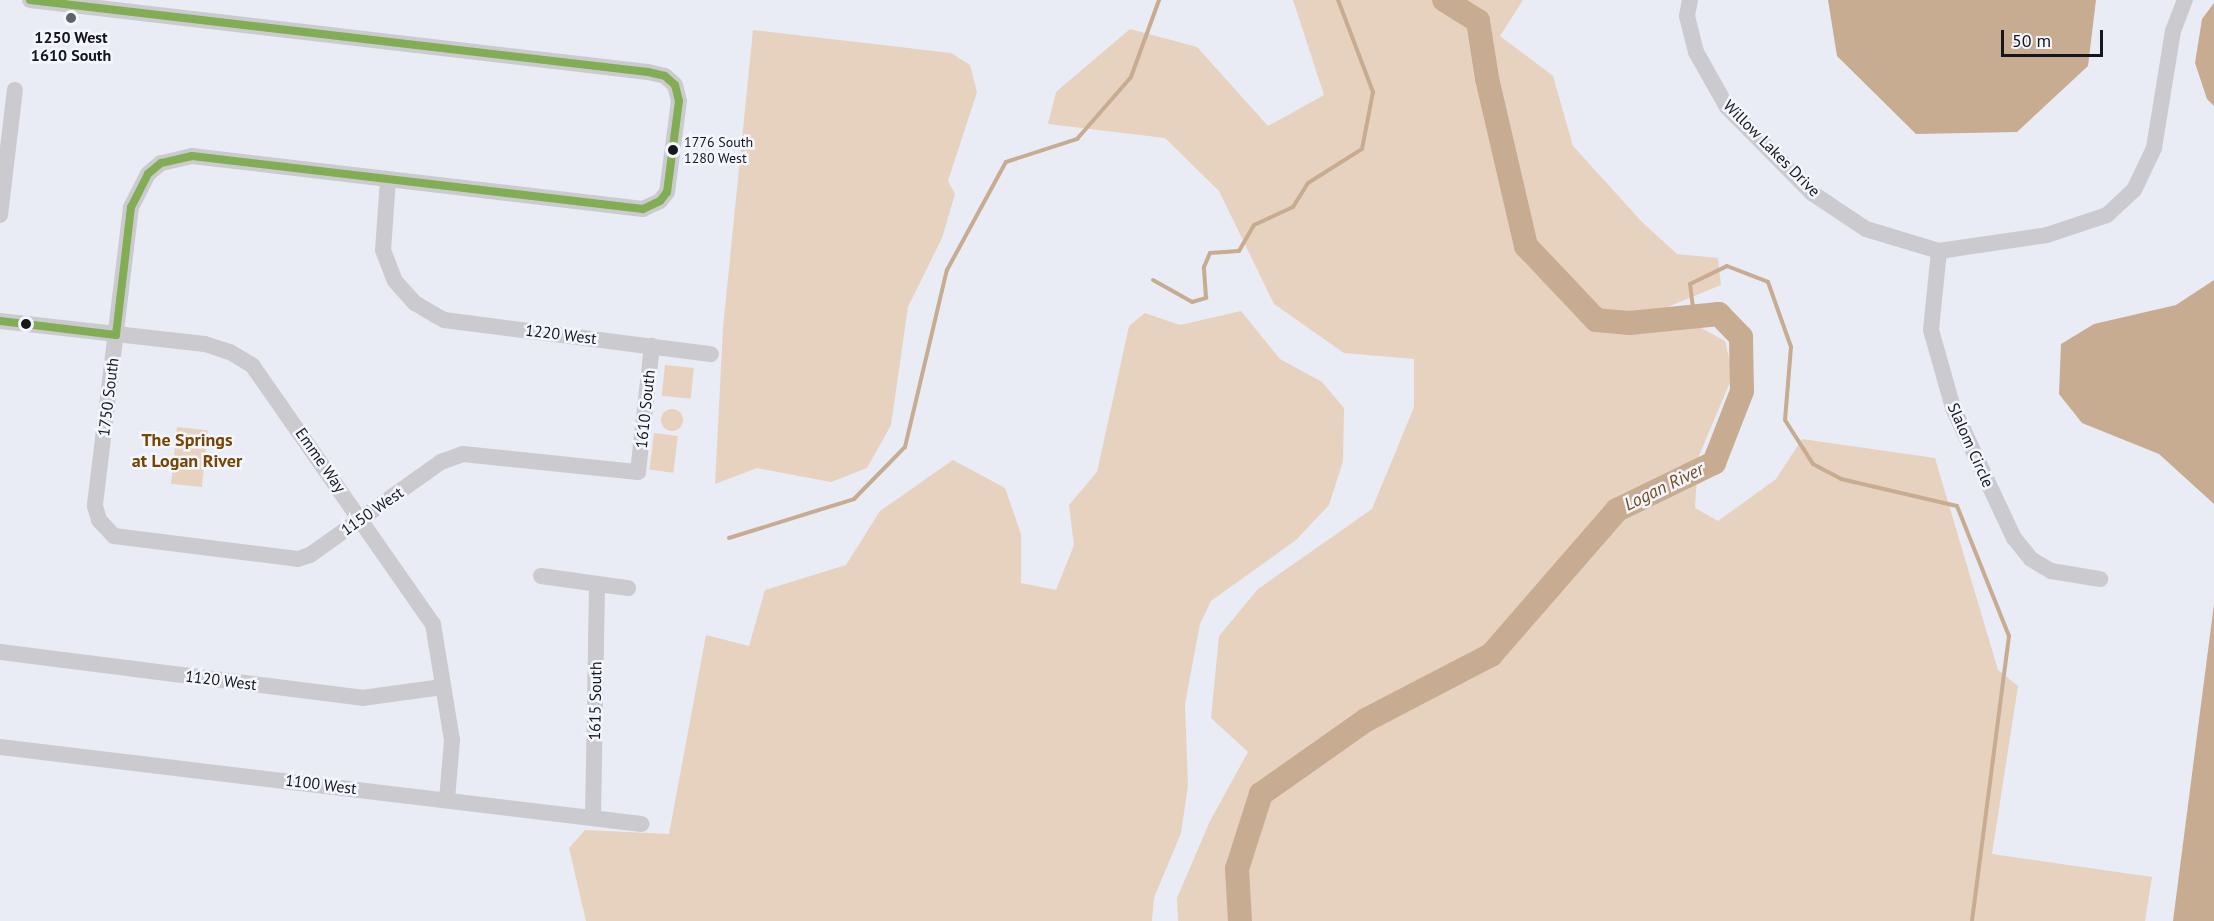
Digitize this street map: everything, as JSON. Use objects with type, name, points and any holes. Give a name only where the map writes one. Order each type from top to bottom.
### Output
[{"type":"street","points":[[30,0],[665,76],[675,85],[679,100],[671,182],[660,201],[644,209],[388,179]]},
{"type":"street","name":"Willow Lakes Drive","points":[[1690,0],[1687,15],[1696,52],[1727,107],[1750,131],[1812,193],[1866,229],[1939,250],[2047,235],[2107,215],[2134,190],[2154,148],[2174,31],[2185,0]]},
{"type":"street","points":[[0,215],[15,90]]},
{"type":"street","name":"1750 South","points":[[108,531],[99,520],[95,506],[131,207],[148,174],[161,164],[192,156],[388,179]]},
{"type":"street","name":"1220 West","points":[[388,179],[383,250],[395,281],[415,303],[444,320],[711,354]]},
{"type":"street","name":"Slalom Circle","points":[[1939,250],[1931,330],[1953,408],[2014,538],[2031,560],[2051,571],[2100,579]]},
{"type":"street","name":"Emme Way","points":[[0,321],[205,344],[230,352],[252,365],[362,517],[428,611],[434,624],[452,748],[447,799]]},
{"type":"street","name":"1610 South","points":[[638,472],[652,346]]},
{"type":"street","name":"1150 West","points":[[108,531],[129,540],[298,559],[310,555],[441,462],[463,454],[638,472]]},
{"type":"street","points":[[541,576],[628,588]]},
{"type":"street","name":"1615 South","points":[[594,816],[597,585]]},
{"type":"street","name":"1120 West","points":[[0,652],[362,698],[442,687]]},
{"type":"street","name":"1100 West","points":[[0,747],[594,816],[641,824]]},
{"type":"shaded area","points":[[1293,0],[1523,0],[1500,36],[1553,76],[1573,146],[1642,222],[1677,254],[1718,258],[1721,285],[1665,308],[1725,341],[1733,375],[1698,458],[1695,508],[1718,521],[1776,479],[1802,439],[1935,458],[1998,670],[2018,686],[1992,854],[2152,877],[2145,921],[1178,921],[1177,898],[1210,821],[1248,752],[1211,718],[1219,636],[1258,589],[1372,509],[1414,407],[1414,359],[1344,353],[1274,304],[1219,191],[1165,138],[1048,124],[1056,92],[1130,29],[1197,47],[1268,126],[1324,95]]},
{"type":"shaded area","points":[[1828,0],[2096,0],[2088,66],[2017,132],[1916,134],[1837,56]]},
{"type":"shaded area","points":[[2214,3],[2214,106],[2207,99],[2195,63],[2202,19]]},
{"type":"shaded area","points":[[753,30],[951,53],[970,65],[977,92],[948,181],[955,194],[942,238],[908,307],[891,425],[867,468],[831,482],[757,468],[715,484],[723,328]]},
{"type":"shaded area","points":[[2214,280],[2214,504],[2159,454],[2082,423],[2059,394],[2061,344],[2094,324],[2176,305]]},
{"type":"shaded area","points":[[1241,311],[1280,359],[1322,382],[1344,408],[1343,461],[1329,505],[1296,540],[1211,601],[1200,624],[1185,704],[1188,786],[1181,833],[1154,898],[1152,921],[586,921],[569,848],[585,830],[669,834],[706,635],[749,646],[765,590],[846,565],[880,511],[953,460],[1005,488],[1021,534],[1021,583],[1056,590],[1074,545],[1069,505],[1097,472],[1129,326],[1145,313],[1180,325]]},
{"type":"shaded area","points":[[665,365],[694,368],[691,399],[662,396]]},
{"type":"shaded area","points":[[672,409],[680,412],[683,420],[680,428],[672,431],[664,428],[661,420],[664,412]]},
{"type":"shaded area","points":[[177,427],[208,430],[202,487],[171,484]]},
{"type":"shaded area","points":[[654,433],[678,436],[673,473],[649,470]]},
{"type":"shaded area","points":[[2214,604],[2214,921],[2173,921]]},
{"type":"waterway","points":[[729,538],[854,499],[905,447],[947,270],[1006,162],[1077,139],[1131,77],[1159,0]]},
{"type":"waterway","points":[[1153,280],[1192,302],[1206,298],[1204,267],[1210,253],[1239,251],[1254,225],[1293,207],[1308,183],[1362,149],[1373,92],[1338,0]]},
{"type":"waterway","name":"Logan River","points":[[1240,921],[1237,869],[1261,794],[1366,720],[1491,655],[1617,510],[1714,463],[1742,391],[1741,337],[1719,314],[1629,323],[1596,320],[1526,246],[1487,78],[1478,21],[1444,0]]},
{"type":"waterway","points":[[1694,316],[1690,284],[1727,266],[1768,282],[1791,347],[1785,420],[1813,464],[1841,479],[1957,506],[2009,636],[1972,921]]},
{"type":"transit line","points":[[30,0],[648,72],[665,76],[675,85],[679,101],[667,192],[660,201],[643,209],[192,156],[161,163],[148,174],[131,207],[116,335]]},
{"type":"transit line","points":[[0,321],[116,335]]},
{"type":"place","name":"1250 West 1610 South","points":[[71,18]]},
{"type":"place","name":"1776 South 1280 West","points":[[673,150]]},
{"type":"district","name":"The Springs at Logan River","points":[[187,451]]}]
